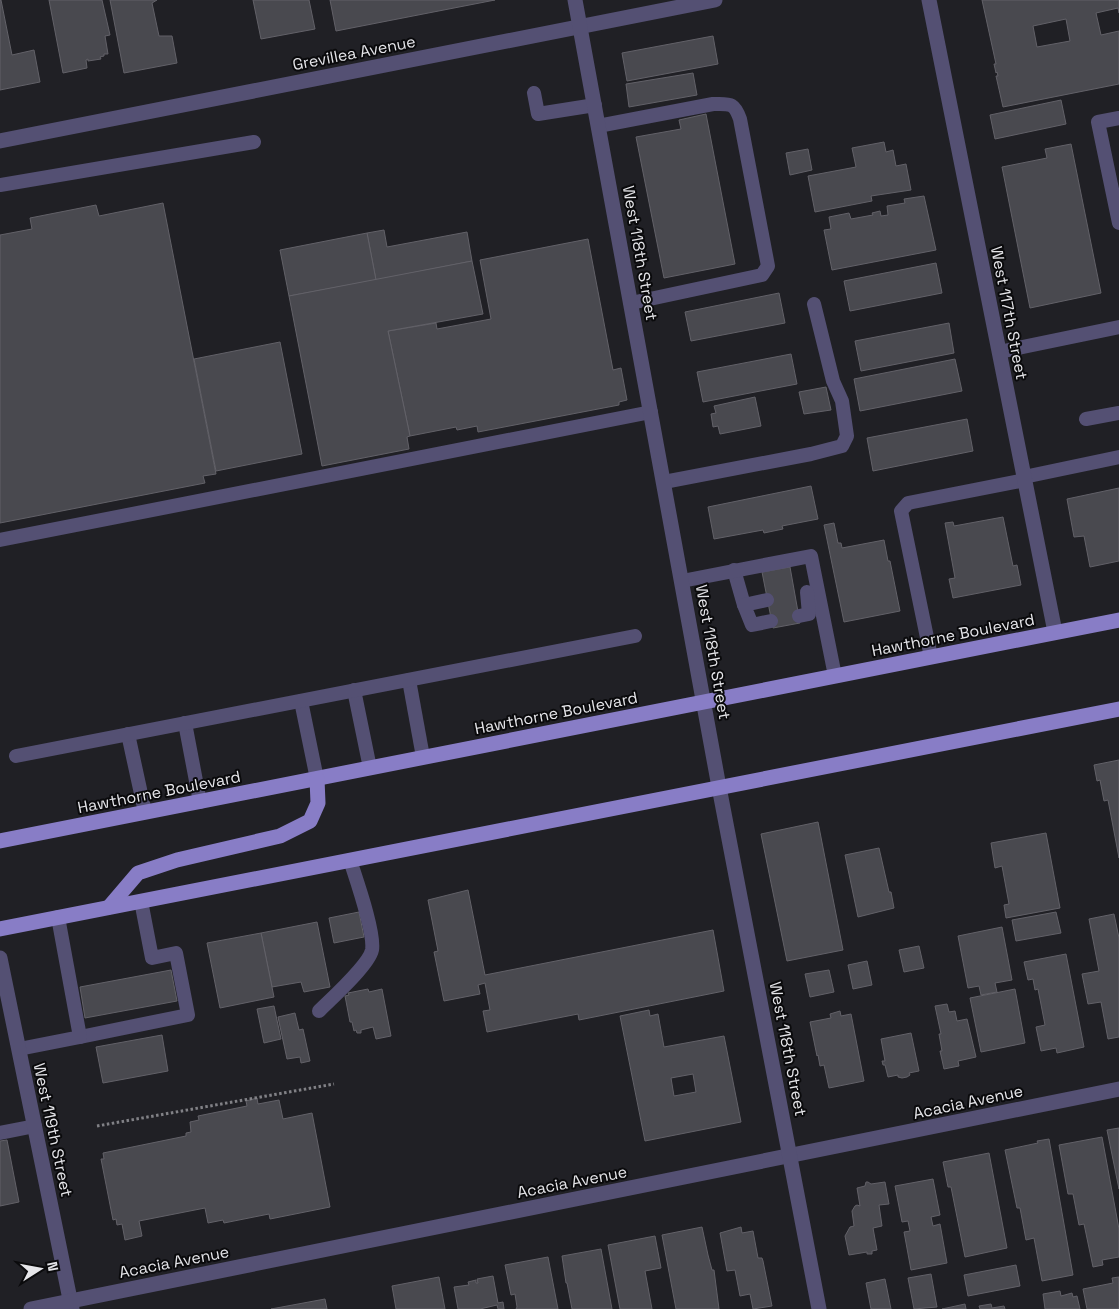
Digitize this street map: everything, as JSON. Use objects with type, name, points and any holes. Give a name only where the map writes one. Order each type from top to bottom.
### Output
[{"type":"main road","name":"Hawthorne Boulevard","points":[[0,841],[1119,620]]},
{"type":"main road","points":[[0,929],[1119,709]]},
{"type":"main road","points":[[109,907],[138,873],[177,860],[280,836],[310,821],[318,803],[317,779]]},
{"type":"street","name":"West 118th Street","points":[[575,0],[719,787],[819,1309]]},
{"type":"street","name":"Grevillea Avenue","points":[[0,141],[715,0]]},
{"type":"street","name":"West 117th Street","points":[[929,0],[1055,632]]},
{"type":"street","name":"West 119th Street","points":[[0,958],[71,1305]]},
{"type":"street","name":"Acacia Avenue","points":[[31,1309],[71,1305],[1119,1089]]},
{"type":"lane","points":[[534,93],[538,114],[595,105]]},
{"type":"lane","points":[[598,126],[713,104],[729,104],[736,108],[740,119],[768,266],[762,275],[631,303]]},
{"type":"lane","points":[[1119,118],[1098,122],[1119,223]]},
{"type":"lane","points":[[0,185],[254,142]]},
{"type":"lane","points":[[664,482],[811,454],[842,446],[847,436],[842,401],[833,381],[814,304]]},
{"type":"lane","points":[[999,352],[1119,328]]},
{"type":"lane","points":[[0,540],[651,412]]},
{"type":"lane","points":[[1086,419],[1119,413]]},
{"type":"lane","points":[[931,657],[901,511],[908,503],[1119,457]]},
{"type":"lane","points":[[682,581],[812,556],[806,592],[808,614],[799,616]]},
{"type":"lane","points":[[734,570],[752,625],[771,621]]},
{"type":"lane","points":[[806,592],[834,676]]},
{"type":"lane","points":[[744,605],[767,600]]},
{"type":"lane","points":[[16,756],[635,636]]},
{"type":"lane","points":[[409,680],[423,758]]},
{"type":"lane","points":[[354,690],[370,768]]},
{"type":"lane","points":[[301,701],[317,779]]},
{"type":"lane","points":[[185,723],[200,802]]},
{"type":"lane","points":[[128,734],[145,812]]},
{"type":"lane","points":[[319,1011],[363,965],[372,950],[363,902],[350,860]]},
{"type":"lane","points":[[19,1049],[188,1015],[176,953],[152,958],[141,901]]},
{"type":"lane","points":[[58,917],[80,1037]]},
{"type":"lane","points":[[0,1133],[34,1126]]},
{"type":"path","points":[[97,1126],[334,1084]]},
{"type":"building","points":[[0,0],[12,55],[34,50],[40,82],[0,90]]},
{"type":"building","points":[[49,0],[102,0],[110,35],[105,36],[108,54],[104,54],[104,56],[100,57],[101,59],[86,60],[87,68],[63,73]]},
{"type":"building","points":[[110,0],[157,0],[152,3],[159,36],[172,36],[177,63],[124,73]]},
{"type":"building","points":[[253,0],[309,0],[315,29],[261,39]]},
{"type":"building","points":[[330,0],[495,0],[336,31]]},
{"type":"building","points":[[982,0],[1119,0],[1119,13],[1118,8],[1096,13],[1101,35],[1119,31],[1119,84],[1003,107],[994,64],[996,64]],"holes":[[[1066,19],[1070,41],[1037,47],[1033,26]]]},
{"type":"building","points":[[713,36],[718,64],[627,81],[622,53]]},
{"type":"building","points":[[693,73],[697,95],[629,107],[626,84]]},
{"type":"building","points":[[1061,100],[1066,124],[995,139],[990,115]]},
{"type":"building","points":[[706,114],[735,264],[664,278],[636,137],[681,129],[679,120]]},
{"type":"building","points":[[884,142],[886,152],[893,150],[896,166],[906,164],[911,190],[871,196],[872,201],[815,212],[808,176],[856,167],[852,148]]},
{"type":"building","points":[[1071,144],[1101,293],[1030,308],[1002,167],[1047,158],[1045,149]]},
{"type":"building","points":[[808,149],[812,170],[790,175],[786,153]]},
{"type":"building","points":[[924,196],[936,250],[832,270],[824,230],[831,229],[829,217],[849,213],[851,219],[873,215],[872,213],[880,211],[881,216],[888,215],[887,206],[905,203],[904,199]]},
{"type":"building","points":[[163,203],[216,474],[203,476],[205,483],[0,523],[0,235],[32,229],[30,218],[96,205],[99,216]]},
{"type":"building","points":[[384,230],[387,247],[467,232],[472,261],[376,280],[367,233]]},
{"type":"building","points":[[367,233],[376,280],[289,296],[280,250]]},
{"type":"building","points":[[588,239],[613,370],[621,368],[627,400],[619,402],[619,405],[478,432],[477,426],[457,430],[456,427],[410,436],[388,331],[436,323],[437,329],[491,319],[480,260]]},
{"type":"building","points":[[472,261],[483,314],[388,331],[410,436],[407,437],[409,449],[322,466],[289,296]]},
{"type":"building","points":[[936,263],[942,293],[850,311],[844,281]]},
{"type":"building","points":[[779,293],[785,323],[691,341],[685,312]]},
{"type":"building","points":[[949,323],[954,353],[861,371],[855,341]]},
{"type":"building","points":[[280,342],[302,454],[216,471],[194,359]]},
{"type":"building","points":[[791,354],[797,384],[703,402],[697,372]]},
{"type":"building","points":[[955,359],[962,391],[860,411],[854,379]]},
{"type":"building","points":[[826,387],[831,410],[804,414],[799,392]]},
{"type":"building","points":[[755,397],[761,426],[720,434],[718,426],[713,427],[711,414],[716,413],[714,406]]},
{"type":"building","points":[[967,419],[973,451],[873,471],[867,438]]},
{"type":"building","points":[[811,486],[818,519],[782,526],[783,529],[764,533],[763,530],[714,539],[708,507]]},
{"type":"building","points":[[1119,488],[1119,561],[1090,567],[1084,536],[1074,537],[1067,499]]},
{"type":"building","points":[[1003,517],[1013,566],[1017,565],[1021,585],[953,598],[949,579],[955,578],[945,523],[953,522],[954,526]]},
{"type":"building","points":[[834,523],[838,543],[841,543],[842,548],[884,540],[900,611],[844,622],[824,525]]},
{"type":"building","points":[[790,567],[800,623],[773,628],[762,572]]},
{"type":"building","points":[[1119,760],[1119,858],[1108,800],[1104,801],[1100,780],[1097,781],[1094,765]]},
{"type":"building","points":[[818,822],[843,950],[787,961],[761,834]]},
{"type":"building","points":[[1046,833],[1060,908],[1006,918],[1004,905],[1009,904],[1002,866],[995,868],[991,843]]},
{"type":"building","points":[[879,848],[894,908],[858,917],[845,855]]},
{"type":"building","points":[[468,890],[485,975],[713,930],[724,991],[579,1020],[578,1014],[487,1032],[483,1011],[490,1010],[485,983],[478,985],[480,994],[444,1001],[434,952],[438,951],[428,900]]},
{"type":"building","points":[[359,912],[364,937],[334,943],[329,918]]},
{"type":"building","points":[[1056,912],[1061,933],[1016,941],[1012,920]]},
{"type":"building","points":[[1114,914],[1119,938],[1119,1037],[1108,1039],[1101,1002],[1088,1004],[1082,974],[1099,971],[1089,919]]},
{"type":"building","points":[[317,922],[330,987],[304,992],[301,982],[272,987],[261,933]]},
{"type":"building","points":[[1002,927],[1012,980],[995,983],[997,992],[981,995],[979,986],[968,988],[958,936]]},
{"type":"building","points":[[261,933],[274,997],[220,1008],[207,943]]},
{"type":"building","points":[[919,946],[924,968],[904,972],[899,950]]},
{"type":"building","points":[[1066,954],[1084,1047],[1057,1053],[1056,1048],[1041,1051],[1036,1027],[1045,1025],[1038,989],[1035,990],[1033,979],[1028,980],[1024,962]]},
{"type":"building","points":[[867,961],[872,985],[853,989],[848,965]]},
{"type":"building","points":[[171,970],[177,1001],[85,1018],[80,987]]},
{"type":"building","points":[[829,970],[834,992],[810,997],[805,974]]},
{"type":"building","points":[[368,989],[369,992],[382,989],[391,1036],[376,1039],[373,1027],[361,1030],[361,1033],[357,1033],[356,1030],[354,1031],[352,1022],[350,1022],[345,996],[349,995],[348,993]]},
{"type":"building","points":[[1015,989],[1025,1043],[981,1052],[970,998]]},
{"type":"building","points":[[947,1004],[949,1012],[955,1011],[957,1021],[967,1019],[976,1057],[958,1061],[959,1066],[944,1069],[940,1051],[942,1051],[939,1034],[941,1034],[935,1006]]},
{"type":"building","points":[[274,1006],[281,1039],[264,1043],[257,1009]]},
{"type":"building","points":[[649,1010],[650,1016],[658,1014],[664,1047],[724,1036],[741,1122],[645,1141],[620,1016]],"holes":[[[693,1074],[696,1092],[674,1096],[671,1078]]]},
{"type":"building","points":[[840,1011],[841,1016],[851,1014],[864,1081],[829,1088],[824,1065],[820,1066],[817,1056],[810,1022],[831,1018],[830,1014]]},
{"type":"building","points":[[295,1013],[299,1030],[303,1029],[310,1061],[301,1063],[300,1057],[287,1059],[278,1017]]},
{"type":"building","points":[[911,1033],[919,1071],[909,1073],[910,1075],[902,1078],[898,1077],[898,1075],[888,1077],[882,1061],[885,1061],[881,1039]]},
{"type":"building","points":[[162,1035],[168,1071],[103,1083],[96,1047]]},
{"type":"building","points":[[257,1098],[258,1104],[279,1100],[283,1119],[312,1113],[330,1207],[270,1219],[269,1214],[224,1223],[223,1220],[208,1223],[205,1208],[139,1221],[142,1236],[125,1240],[122,1224],[117,1225],[116,1219],[113,1220],[101,1159],[104,1159],[103,1153],[186,1136],[186,1133],[191,1132],[190,1122],[199,1120],[198,1116],[247,1106],[246,1101]]},
{"type":"building","points":[[1119,1128],[1119,1189],[1107,1130]]},
{"type":"building","points":[[1102,1137],[1119,1229],[1119,1257],[1102,1260],[1103,1265],[1093,1267],[1084,1224],[1079,1225],[1073,1194],[1068,1194],[1059,1145]]},
{"type":"building","points":[[1049,1139],[1073,1275],[1042,1281],[1034,1238],[1026,1240],[1005,1150]]},
{"type":"building","points":[[7,1140],[19,1202],[0,1206],[0,1141]]},
{"type":"building","points":[[989,1153],[1007,1248],[965,1257],[951,1187],[948,1187],[943,1162]]},
{"type":"building","points":[[933,1179],[940,1215],[931,1217],[933,1226],[940,1224],[947,1263],[911,1270],[904,1232],[910,1231],[908,1221],[902,1222],[895,1186]]},
{"type":"building","points":[[866,1182],[871,1184],[885,1182],[889,1204],[879,1205],[882,1226],[873,1228],[877,1250],[872,1251],[872,1254],[867,1254],[867,1252],[849,1255],[845,1236],[850,1227],[854,1226],[852,1211],[855,1206],[860,1206],[857,1188],[865,1186]]},
{"type":"building","points":[[702,1227],[712,1270],[714,1270],[719,1309],[676,1309],[662,1235]]},
{"type":"building","points":[[741,1227],[742,1233],[753,1231],[758,1258],[762,1258],[763,1261],[772,1306],[753,1309],[750,1294],[740,1296],[735,1270],[727,1271],[720,1233]]},
{"type":"building","points":[[655,1236],[661,1268],[645,1271],[652,1309],[620,1309],[608,1245]]},
{"type":"building","points":[[601,1249],[612,1309],[572,1309],[562,1256]]},
{"type":"building","points":[[548,1257],[558,1309],[516,1309],[515,1294],[511,1295],[505,1265]]},
{"type":"building","points":[[1016,1265],[1020,1286],[968,1296],[964,1275]]},
{"type":"building","points":[[931,1274],[937,1307],[914,1309],[908,1278]]},
{"type":"building","points":[[493,1276],[498,1303],[503,1302],[504,1309],[498,1309],[497,1305],[480,1309],[458,1309],[454,1287],[469,1285],[468,1282],[476,1280],[476,1283],[478,1283],[477,1279]]},
{"type":"building","points":[[439,1277],[445,1309],[396,1309],[392,1286]]},
{"type":"building","points":[[1119,1277],[1119,1309],[1087,1309],[1083,1289],[1113,1283],[1112,1278]]},
{"type":"building","points":[[885,1279],[891,1309],[871,1309],[866,1283]]},
{"type":"building","points":[[1060,1291],[1061,1296],[1072,1293],[1073,1297],[1077,1296],[1080,1309],[1045,1309],[1043,1294]]},
{"type":"building","points":[[325,1299],[327,1309],[271,1309]]},
{"type":"building","points":[[965,1304],[966,1309],[942,1309]]},
{"type":"building","points":[[991,1304],[992,1308],[1004,1306],[1005,1309],[980,1309],[979,1306]]}]
